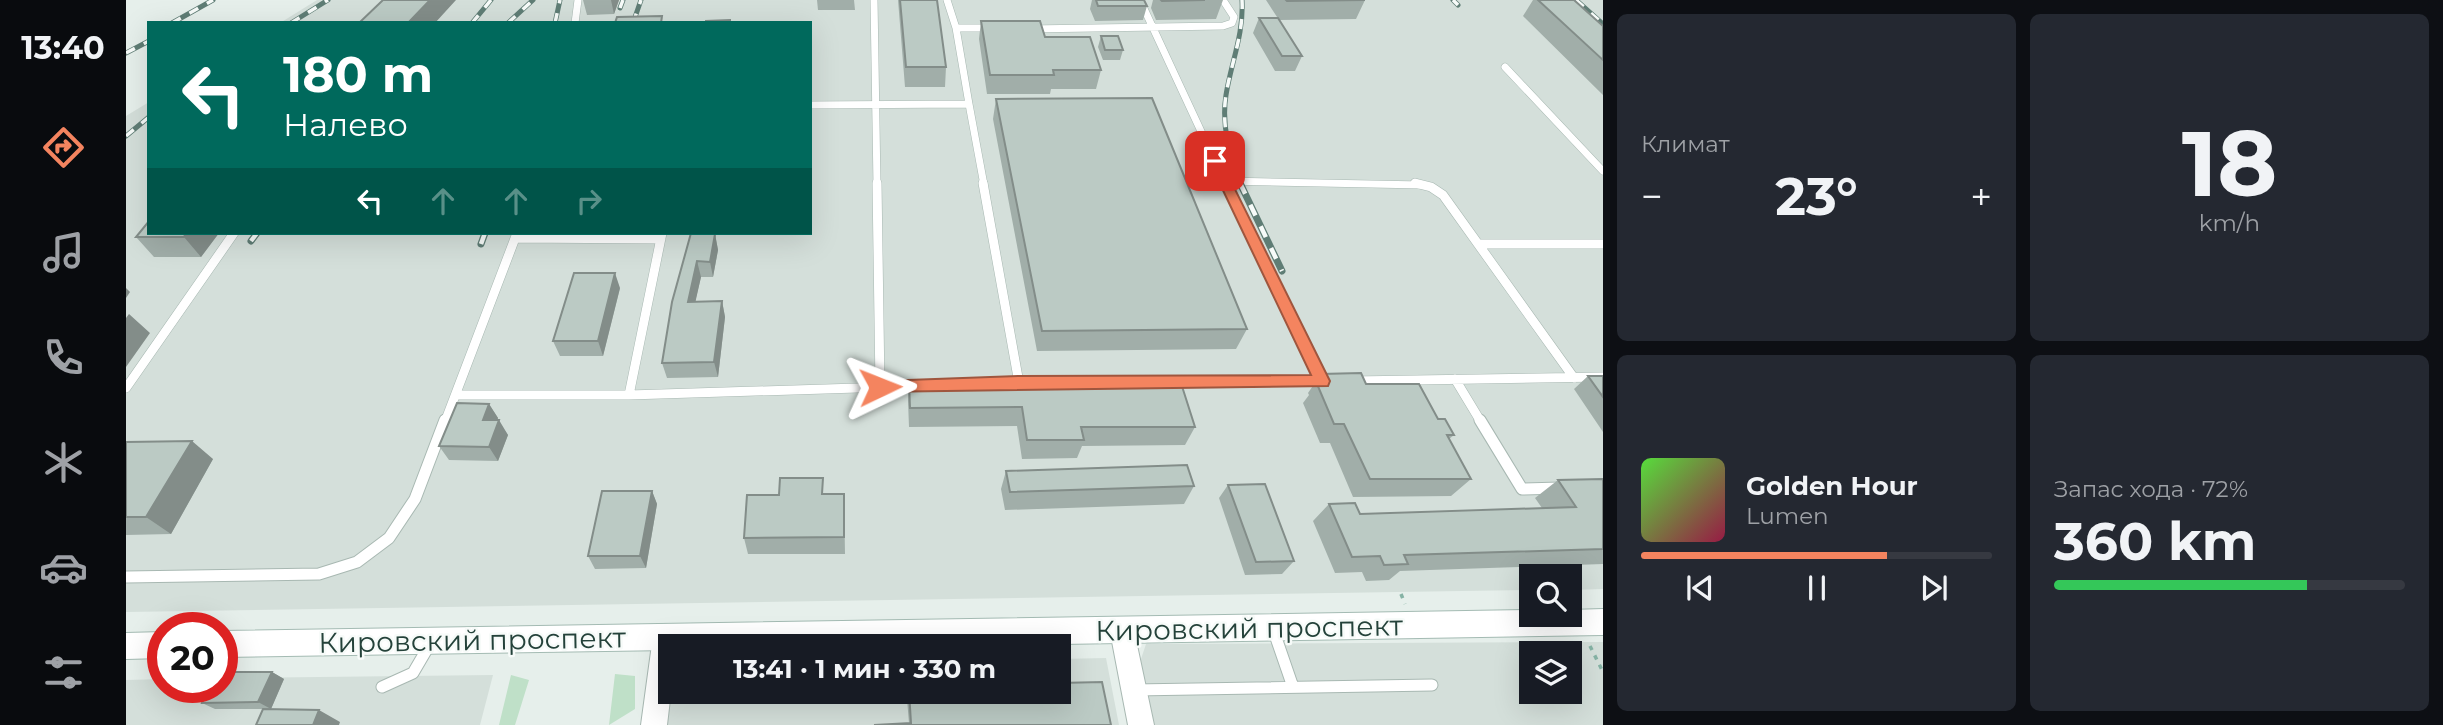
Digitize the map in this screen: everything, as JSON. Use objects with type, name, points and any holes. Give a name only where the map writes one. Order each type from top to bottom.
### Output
[{"type":"main road","name":"Кировский проспект","points":[[1044,634],[1603,622]]},
{"type":"main road","name":"Кировский проспект","points":[[238,644],[658,637]]},
{"type":"main road","points":[[126,646],[147,645]]},
{"type":"street","points":[[1122,631],[1141,725]]},
{"type":"street","points":[[654,725],[658,693]]},
{"type":"lane","points":[[575,21],[578,0]]},
{"type":"lane","points":[[874,0],[880,387]]},
{"type":"lane","points":[[947,0],[956,28],[1019,383]]},
{"type":"lane","points":[[1140,0],[1322,381]]},
{"type":"lane","points":[[1022,29],[1223,26],[1232,23],[1234,17],[1223,0]]},
{"type":"lane","points":[[956,28],[1009,29]]},
{"type":"lane","points":[[1505,67],[1603,171]]},
{"type":"lane","points":[[812,104],[969,104]]},
{"type":"lane","points":[[1225,181],[1413,183],[1431,187],[1443,195],[1574,378]]},
{"type":"lane","points":[[126,388],[233,235]]},
{"type":"lane","points":[[126,577],[319,574],[357,562],[389,538],[415,499],[516,235],[661,236],[629,394]]},
{"type":"lane","points":[[1479,244],[1603,244]]},
{"type":"lane","points":[[1157,382],[1603,377]]},
{"type":"lane","points":[[1455,379],[1522,489],[1576,488]]},
{"type":"lane","points":[[1005,383],[1033,382]]},
{"type":"lane","points":[[456,395],[629,394],[935,385]]},
{"type":"lane","points":[[1273,628],[1293,687]]},
{"type":"lane","points":[[382,687],[411,677],[423,664],[432,639]]},
{"type":"lane","points":[[1133,690],[1432,685]]},
{"type":"path","points":[[1590,646],[1603,672]]},
{"type":"shaded area","points":[[317,0],[1603,0],[1603,589],[1582,590],[1582,564],[1519,564],[1519,590],[126,612],[126,116],[147,103],[147,235],[812,235],[812,21],[283,21]]},
{"type":"shaded area","points":[[1519,642],[1519,704],[1582,704],[1582,642],[1603,642],[1603,725],[1150,725],[1138,668],[1146,644]]},
{"type":"shaded area","points":[[1106,658],[1119,725],[661,725],[667,704],[1071,704],[1071,659]]},
{"type":"shaded area","points":[[493,675],[480,725],[126,725],[126,680],[147,679],[147,703],[238,703],[238,678]]},
{"type":"green space","points":[[615,674],[635,676],[635,709],[609,725]]},
{"type":"green space","points":[[511,675],[529,680],[515,725],[499,725]]},
{"type":"building","points":[[383,0],[430,0],[410,21],[361,21]]},
{"type":"building","points":[[900,0],[937,0],[946,67],[906,67]]},
{"type":"building","points":[[1096,0],[1144,0],[1147,6],[1098,6]]},
{"type":"building","points":[[1286,0],[1365,0],[1287,1]]},
{"type":"building","points":[[1538,0],[1574,0],[1603,26],[1603,60]]},
{"type":"building","points":[[662,16],[661,21],[616,21],[617,17]]},
{"type":"building","points":[[1259,18],[1278,18],[1302,56],[1282,56]]},
{"type":"building","points":[[981,21],[1040,21],[1045,37],[1090,37],[1101,70],[1053,70],[1054,75],[990,75]]},
{"type":"building","points":[[1101,36],[1118,36],[1123,50],[1105,50]]},
{"type":"building","points":[[1152,98],[1247,329],[1042,331],[996,99]]},
{"type":"building","points":[[147,223],[147,235],[185,235],[184,237],[136,237]]},
{"type":"building","points":[[690,235],[715,235],[710,262],[697,261],[688,302],[722,301],[714,362],[662,363],[672,302]]},
{"type":"building","points":[[574,273],[615,273],[598,341],[553,341]]},
{"type":"building","points":[[1361,373],[1366,384],[1419,384],[1438,419],[1445,419],[1454,435],[1447,435],[1471,479],[1370,479],[1344,424],[1334,424],[1317,384],[1326,384],[1321,374]]},
{"type":"building","points":[[1588,376],[1603,376],[1603,397]]},
{"type":"building","points":[[1180,380],[1195,427],[1081,427],[1084,440],[1027,440],[1022,407],[910,408],[909,382]]},
{"type":"building","points":[[457,403],[489,404],[483,420],[499,420],[489,447],[439,446]]},
{"type":"building","points":[[192,441],[146,517],[126,517],[126,442]]},
{"type":"building","points":[[1187,465],[1194,486],[1010,492],[1006,471]]},
{"type":"building","points":[[780,478],[823,478],[822,494],[844,494],[844,537],[744,538],[747,495],[779,495]]},
{"type":"building","points":[[1603,479],[1603,549],[1404,555],[1408,564],[1384,565],[1380,556],[1352,557],[1329,504],[1355,503],[1360,514],[1576,507],[1558,480]]},
{"type":"building","points":[[1265,484],[1294,561],[1256,562],[1228,485]]},
{"type":"building","points":[[602,491],[652,491],[640,556],[588,556]]},
{"type":"building","points":[[238,672],[272,672],[258,702],[238,702]]},
{"type":"building","points":[[1102,682],[1111,725],[874,725],[911,723],[910,704],[1071,704],[1071,683]]},
{"type":"building","points":[[263,709],[319,710],[313,725],[256,725]]},
{"type":"railway","points":[[176,21],[213,0]]},
{"type":"railway","points":[[294,21],[328,0]]},
{"type":"railway","points":[[474,21],[491,0]]},
{"type":"railway","points":[[510,21],[533,0]]},
{"type":"railway","points":[[555,21],[560,0]]},
{"type":"railway","points":[[620,8],[623,0]]},
{"type":"railway","points":[[634,21],[641,0]]},
{"type":"railway","points":[[1241,185],[1230,152],[1225,107],[1241,25],[1242,0]]},
{"type":"railway","points":[[1453,0],[1458,5]]},
{"type":"railway","points":[[1576,0],[1603,24]]},
{"type":"railway","points":[[126,53],[147,42]]},
{"type":"railway","points":[[126,136],[147,119]]},
{"type":"railway","points":[[1240,183],[1282,271]]},
{"type":"railway","points":[[251,241],[256,235]]},
{"type":"railway","points":[[481,244],[484,235]]},
{"type":"route","points":[[880,387],[1019,383],[1322,381],[1215,161]]}]
